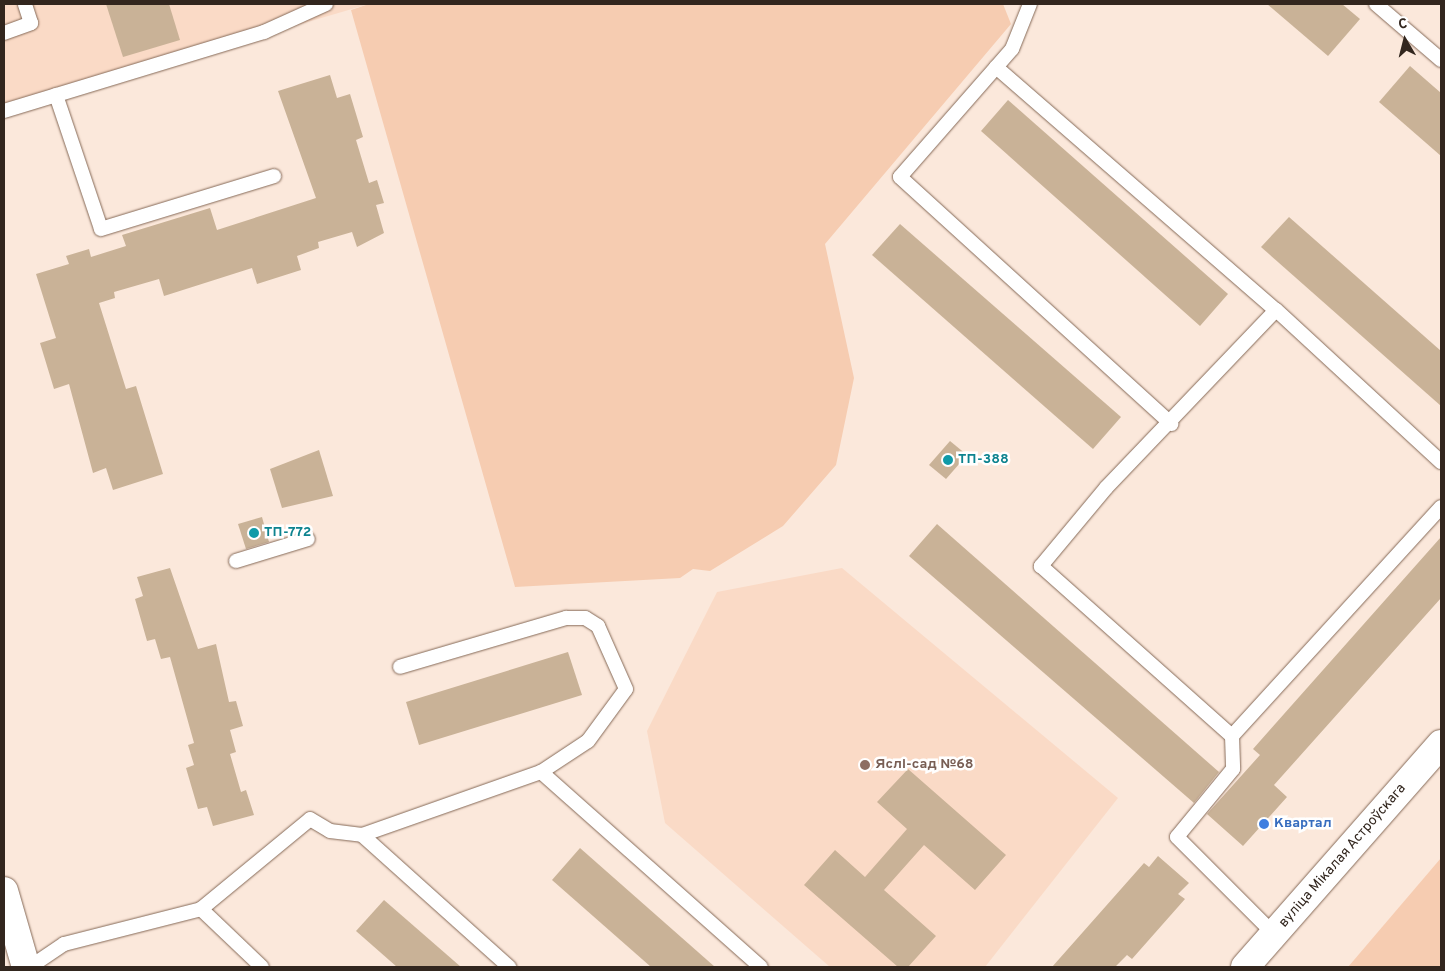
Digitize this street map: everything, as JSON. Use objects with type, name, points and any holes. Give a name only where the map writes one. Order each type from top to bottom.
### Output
[{"type":"main road","name":"вуліца Мікалая Астроўскага","points":[[1245,967],[1441,744]]},
{"type":"main road","points":[[4,891],[26,967]]},
{"type":"lane","points":[[4,33],[31,24],[25,4]]},
{"type":"lane","points":[[4,111],[264,32],[326,4]]},
{"type":"lane","points":[[1030,4],[1012,49],[900,177],[1171,424]]},
{"type":"lane","points":[[1376,4],[1441,60]]},
{"type":"lane","points":[[996,67],[1276,310],[1441,462]]},
{"type":"lane","points":[[56,95],[101,229],[274,176]]},
{"type":"lane","points":[[1232,736],[1041,566],[1106,488],[1171,424],[1276,310]]},
{"type":"lane","points":[[1274,934],[1178,837],[1233,769],[1232,736],[1441,507]]},
{"type":"lane","points":[[236,561],[308,539]]},
{"type":"lane","points":[[30,967],[64,944],[201,909],[310,819],[330,831],[362,835],[541,772],[588,741],[626,688],[598,626],[585,618],[566,618],[400,667]]},
{"type":"lane","points":[[541,772],[761,967]]},
{"type":"lane","points":[[362,835],[509,967]]},
{"type":"lane","points":[[201,909],[262,967]]},
{"type":"shaded area","points":[[4,4],[369,4],[4,111]]},
{"type":"shaded area","points":[[369,4],[1003,4],[1011,24],[825,244],[854,378],[836,465],[783,526],[710,571],[693,569],[680,578],[515,587],[351,10]]},
{"type":"shaded area","name":"Яслі-сад №68","points":[[842,568],[1118,798],[985,967],[830,967],[665,823],[647,731],[717,592]]},
{"type":"shaded area","points":[[1441,858],[1441,967],[1348,967]]},
{"type":"building","points":[[106,4],[169,4],[180,40],[123,57]]},
{"type":"building","points":[[1267,4],[1342,4],[1360,19],[1328,56]]},
{"type":"building","points":[[1410,66],[1441,93],[1441,156],[1379,102]]},
{"type":"building","points":[[330,75],[337,98],[350,94],[363,137],[356,140],[369,183],[377,180],[384,203],[376,205],[384,233],[357,247],[352,232],[318,242],[319,248],[297,256],[301,270],[257,284],[252,268],[164,296],[159,279],[114,292],[115,298],[99,303],[126,389],[136,386],[163,474],[113,490],[106,468],[93,473],[69,384],[54,389],[40,343],[56,338],[36,274],[69,264],[66,256],[89,249],[91,257],[126,246],[122,235],[210,208],[217,230],[316,198],[278,91]]},
{"type":"building","points":[[1008,100],[1228,294],[1200,326],[981,131]]},
{"type":"building","points":[[1289,217],[1441,351],[1441,406],[1261,247]]},
{"type":"building","points":[[900,224],[1121,417],[1093,449],[872,255]]},
{"type":"building","name":"ТП-388","points":[[950,441],[967,455],[946,479],[929,465]]},
{"type":"building","points":[[319,450],[333,496],[282,508],[270,469]]},
{"type":"building","name":"ТП-772","points":[[262,517],[269,542],[246,549],[238,524]]},
{"type":"building","points":[[937,524],[1219,772],[1194,803],[909,556]]},
{"type":"building","points":[[1441,537],[1441,598],[1274,785],[1287,797],[1243,846],[1207,814],[1260,755],[1253,749]]},
{"type":"building","points":[[170,568],[198,649],[216,644],[229,702],[236,701],[243,726],[230,730],[236,752],[230,754],[241,792],[246,790],[254,815],[213,826],[207,807],[198,809],[186,768],[194,765],[188,745],[194,743],[170,657],[161,659],[155,639],[147,641],[135,599],[143,596],[137,577]]},
{"type":"building","points":[[568,652],[582,695],[419,745],[406,702]]},
{"type":"building","points":[[908,769],[1006,855],[975,890],[924,845],[884,890],[936,936],[908,967],[898,967],[804,885],[835,850],[865,877],[907,829],[877,802]]},
{"type":"building","points":[[580,848],[715,967],[651,967],[552,880]]},
{"type":"building","points":[[1158,856],[1189,883],[1178,894],[1185,899],[1132,959],[1127,955],[1115,967],[1052,967],[1144,863],[1149,867]]},
{"type":"building","points":[[384,900],[461,967],[397,967],[356,931]]},
{"type":"place","name":"ТП-388","points":[[948,460]]},
{"type":"place","name":"ТП-772","points":[[254,533]]},
{"type":"place","name":"Яслі-сад №68","points":[[865,765]]},
{"type":"place","name":"Квартал","points":[[1264,824]]}]
